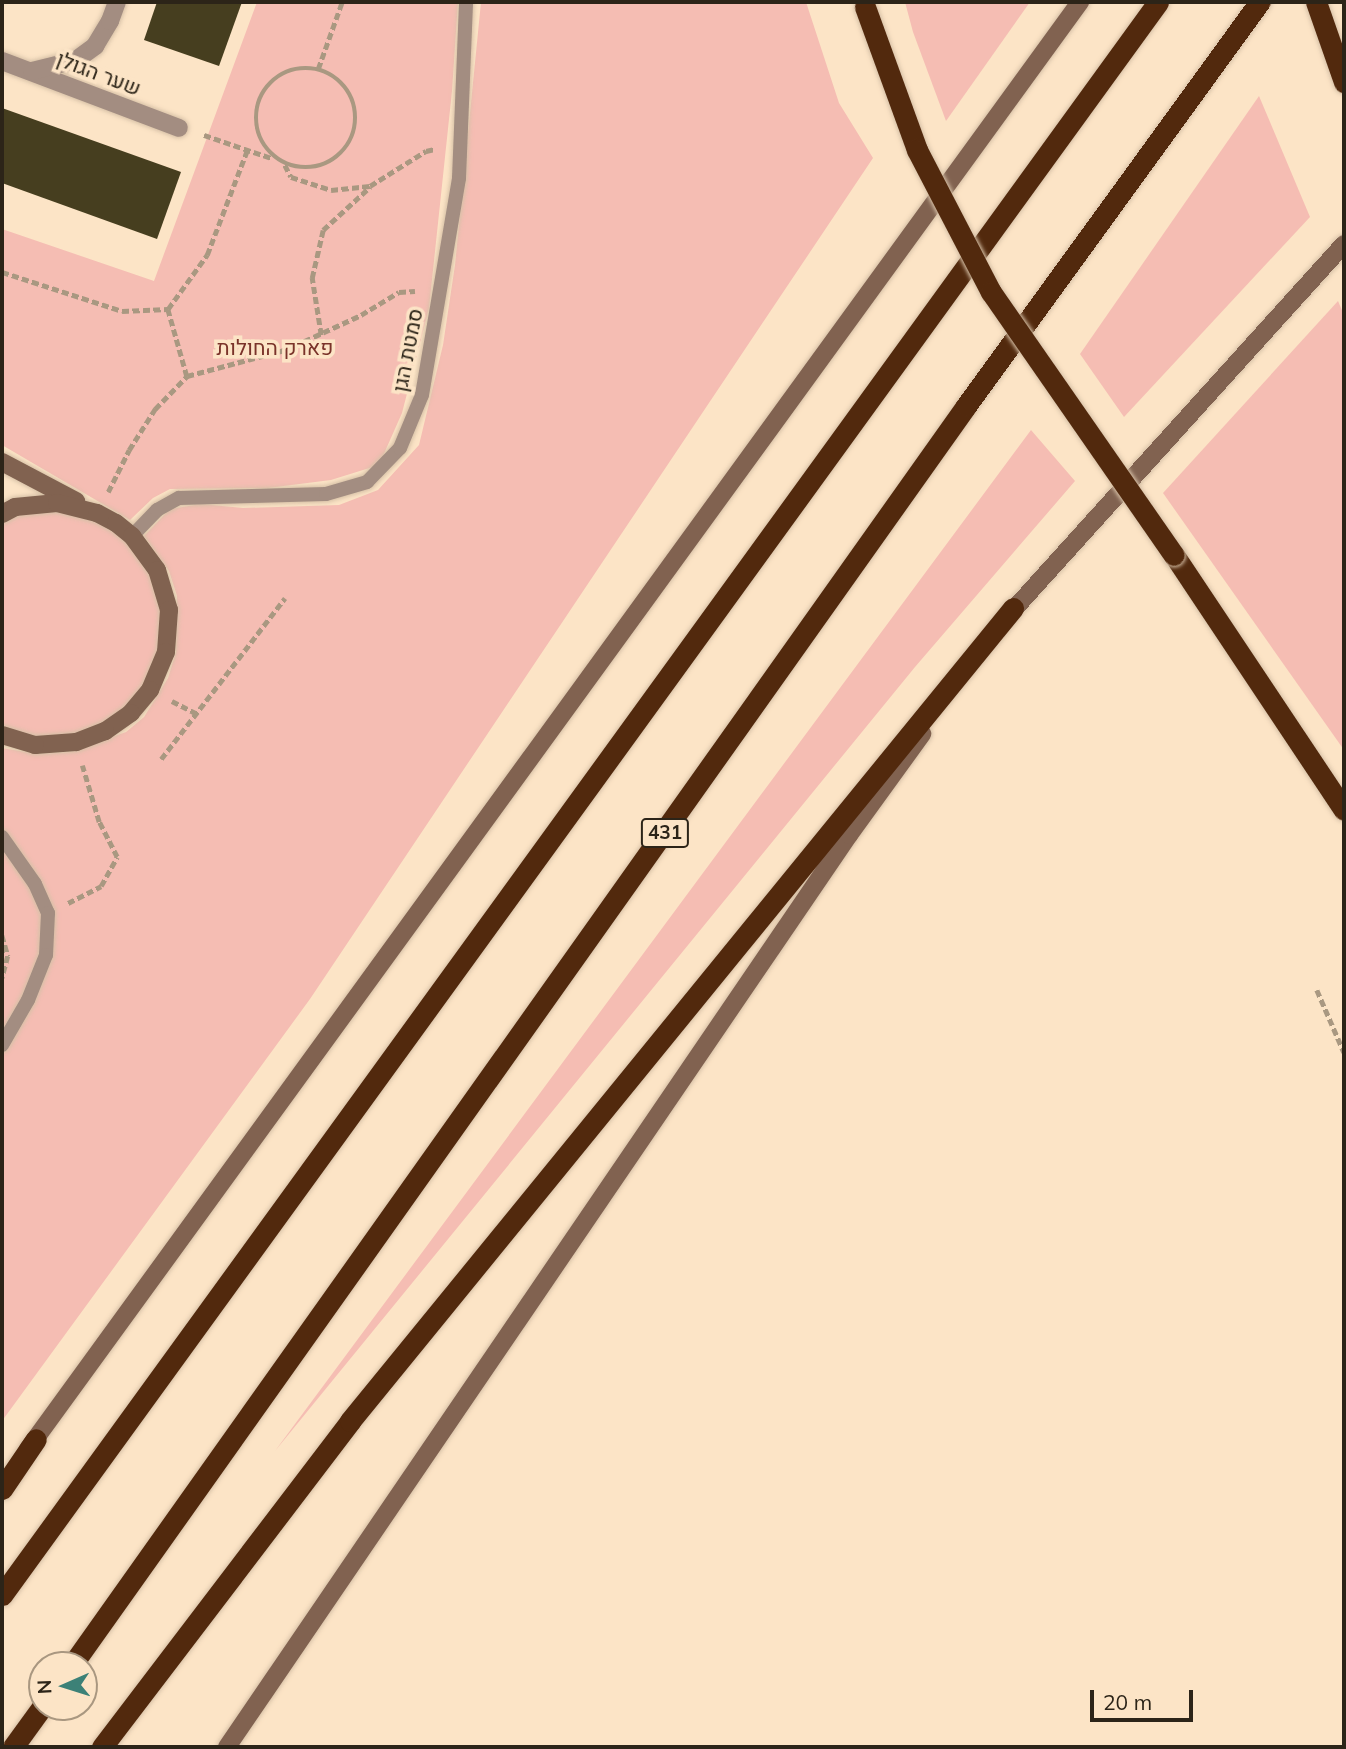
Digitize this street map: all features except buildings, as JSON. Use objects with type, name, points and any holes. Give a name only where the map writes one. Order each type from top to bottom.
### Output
[{"type":"highway","points":[[2,1595],[1158,2]]},
{"type":"highway","name":"431","points":[[82,1651],[966,406],[1260,2]]},
{"type":"highway","points":[[1316,2],[1344,82]]},
{"type":"highway","points":[[864,4],[918,150],[985,281],[1174,555],[1344,810]]},
{"type":"highway","points":[[102,1747],[350,1422],[1013,608]]},
{"type":"highway","points":[[2,1489],[36,1439]]},
{"type":"highway","points":[[13,1747],[32,1721]]},
{"type":"main road","points":[[2,1480],[36,1439],[1080,2]]},
{"type":"main road","points":[[227,1747],[849,835],[1013,608],[1344,244]]},
{"type":"main road","points":[[2,462],[97,513],[132,536],[157,570],[169,610],[166,652],[150,690],[131,713],[105,732],[76,742],[35,745],[2,735]]},
{"type":"main road","points":[[2,514],[15,507],[57,503],[97,513]]},
{"type":"street","points":[[29,71],[76,60],[95,46],[110,21],[117,2]]},
{"type":"street","name":"שער הגולן","points":[[2,61],[179,128]]},
{"type":"lane","name":"סמטת הגן","points":[[132,536],[157,510],[179,498],[326,494],[368,482],[400,449],[422,395],[459,178],[466,2]]},
{"type":"lane","points":[[2,837],[35,884],[48,913],[46,955],[28,1000],[2,1045]]},
{"type":"path","points":[[318,69],[342,2]]},
{"type":"path","points":[[179,128],[248,148],[285,164],[310,169],[334,162],[346,150],[354,135],[357,118],[354,101],[346,87],[333,75],[318,69],[301,68],[285,72],[271,81],[258,102],[256,127],[261,142],[271,156],[285,164],[291,177],[331,190],[370,186]]},
{"type":"path","points":[[321,335],[312,278],[323,230],[370,186],[426,151],[460,142]]},
{"type":"path","points":[[168,309],[207,255],[248,148]]},
{"type":"path","points":[[2,272],[121,311],[168,309]]},
{"type":"path","points":[[97,513],[129,450],[155,409],[187,376],[285,350],[321,335],[399,292],[440,290]]},
{"type":"path","points":[[168,309],[187,376]]},
{"type":"path","points":[[161,759],[285,598]]},
{"type":"path","points":[[48,913],[101,886],[117,857],[99,822],[76,742]]},
{"type":"path","points":[[2,935],[8,956],[2,978]]},
{"type":"path","points":[[1317,990],[1344,1052]]},
{"type":"green space","name":"פארק החולות","points":[[257,2],[458,2],[452,91],[429,308],[402,413],[379,465],[331,480],[268,488],[170,489],[153,498],[130,520],[2,445],[2,229],[154,281]]},
{"type":"green space","points":[[481,2],[806,2],[839,103],[873,158],[310,999],[2,1421],[2,748],[38,754],[70,752],[126,732],[144,717],[168,678],[176,652],[177,596],[169,571],[144,536],[170,509],[201,504],[243,508],[339,505],[378,490],[419,445],[443,345],[455,265]]},
{"type":"green space","points":[[905,2],[1030,2],[946,121],[913,32]]},
{"type":"green space","points":[[1259,96],[1310,217],[1124,417],[1080,354]]},
{"type":"green space","points":[[1338,301],[1344,315],[1344,750],[1163,493]]},
{"type":"green space","points":[[1031,430],[1075,481],[915,667],[275,1451]]},
{"type":"green space","points":[[56,507],[96,517],[129,540],[152,570],[163,609],[162,650],[146,687],[125,712],[91,733],[51,741],[2,729],[2,519]]}]
